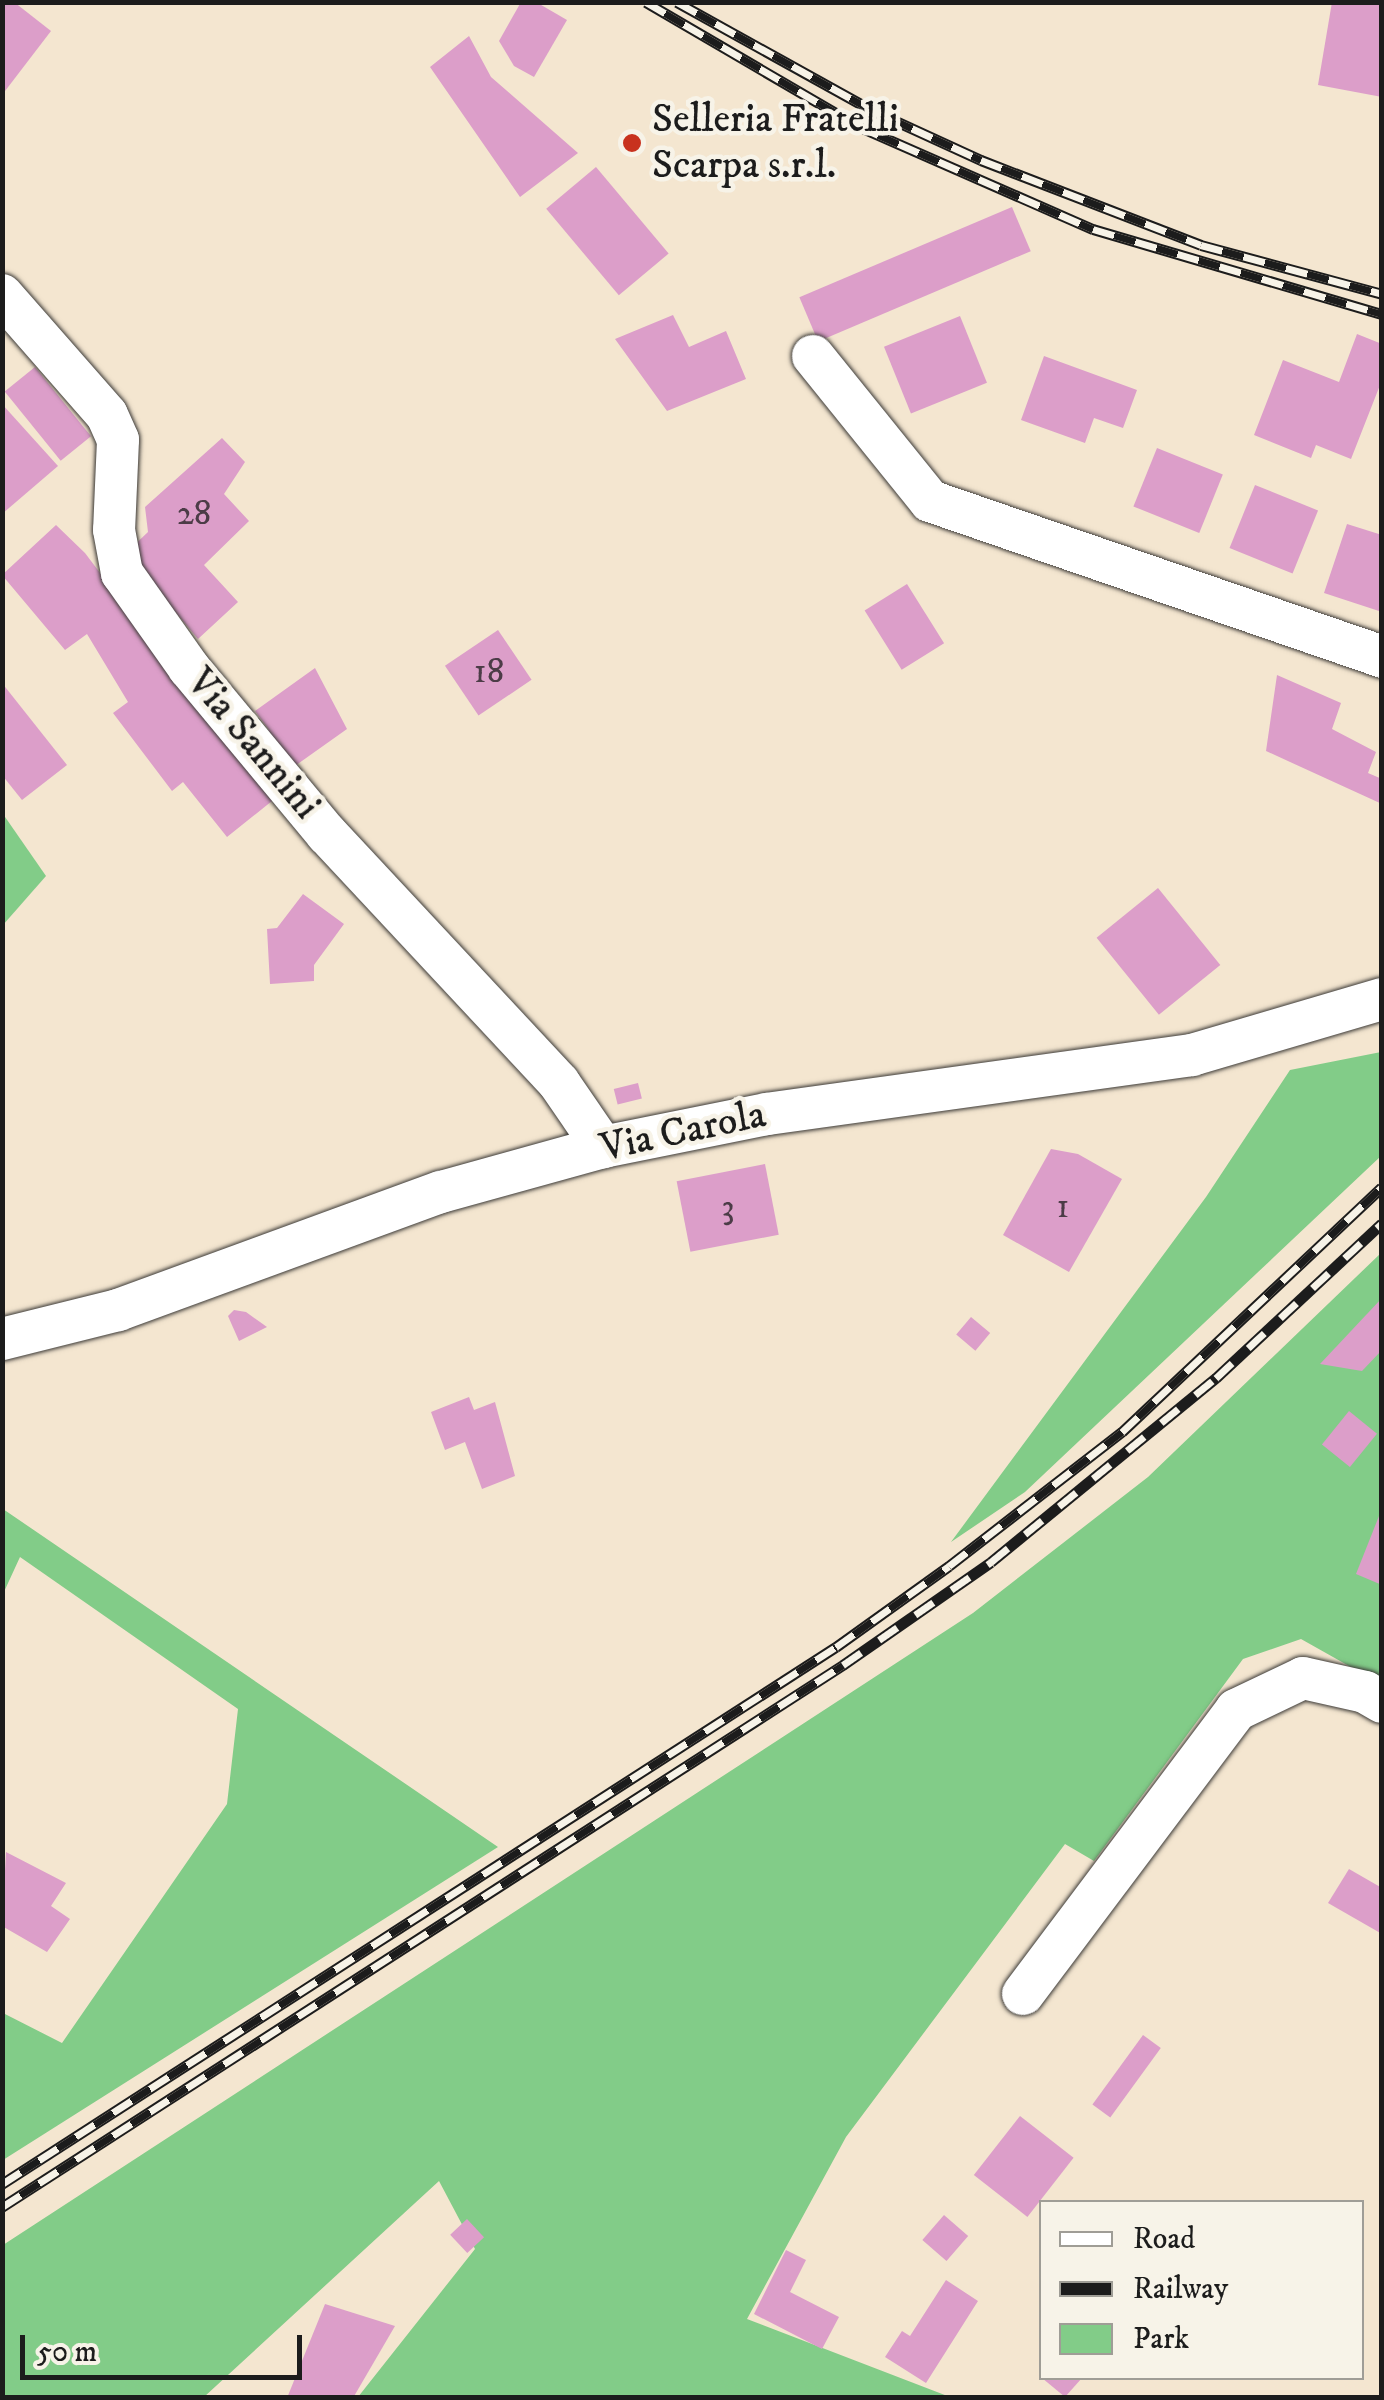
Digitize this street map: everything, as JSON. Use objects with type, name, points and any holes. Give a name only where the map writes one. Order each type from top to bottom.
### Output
[{"type":"street","name":"Via Sannini","points":[[2,295],[107,416],[118,440],[114,530],[122,573],[188,668],[327,834],[560,1083],[603,1147]]},
{"type":"street","points":[[813,356],[930,501],[1382,658]]},
{"type":"street","name":"Via Carola","points":[[7,1343],[118,1310],[441,1192],[603,1147],[767,1114],[1192,1055],[1382,1000]]},
{"type":"street","points":[[1023,1994],[1236,1710],[1302,1678],[1364,1692],[1382,1702]]},
{"type":"green space","points":[[3,814],[46,876],[3,925]]},
{"type":"green space","points":[[1381,1052],[1381,1156],[1025,1492],[951,1542],[1206,1197],[1290,1070]]},
{"type":"green space","points":[[1381,1253],[1381,1684],[1301,1639],[1243,1659],[1094,1861],[1065,1844],[846,2137],[747,2319],[950,2397],[358,2397],[475,2249],[439,2181],[204,2397],[3,2398],[3,2245],[973,1613],[1148,1477]]},
{"type":"green space","points":[[3,1509],[498,1847],[3,2160],[3,2013],[62,2043],[227,1804],[238,1709],[20,1557],[3,1594]]},
{"type":"building","points":[[2,2],[14,2],[51,31],[2,95]]},
{"type":"building","points":[[521,2],[536,2],[567,20],[534,77],[514,66],[499,41]]},
{"type":"building","points":[[1332,2],[1382,2],[1382,97],[1318,85]]},
{"type":"building","points":[[469,36],[491,77],[578,153],[520,197],[430,67]]},
{"type":"building","points":[[596,167],[669,254],[619,295],[546,209]]},
{"type":"building","points":[[1012,207],[1031,251],[818,341],[799,297]]},
{"type":"building","points":[[673,315],[689,347],[726,331],[746,379],[667,411],[615,339]]},
{"type":"building","points":[[960,316],[987,383],[911,413],[884,347]]},
{"type":"building","points":[[1357,334],[1382,344],[1382,380],[1351,459],[1316,445],[1311,458],[1254,435],[1283,360],[1339,382]]},
{"type":"building","points":[[1044,356],[1137,390],[1123,428],[1094,418],[1085,443],[1021,420]]},
{"type":"building","points":[[35,367],[91,436],[61,461],[5,392]]},
{"type":"building","points":[[2,404],[58,466],[2,514]]},
{"type":"building","points":[[222,438],[245,462],[224,494],[249,521],[204,565],[238,602],[198,639],[126,553],[148,532],[145,507]]},
{"type":"building","points":[[1157,448],[1223,475],[1199,533],[1133,506]]},
{"type":"building","points":[[1255,485],[1318,510],[1293,574],[1230,548]]},
{"type":"building","points":[[1347,524],[1382,535],[1382,612],[1324,593]]},
{"type":"building","points":[[56,525],[85,553],[272,801],[227,837],[183,782],[172,791],[113,713],[128,702],[87,634],[65,650],[2,575]]},
{"type":"building","points":[[907,584],[944,643],[902,670],[865,610]]},
{"type":"building","points":[[498,630],[532,680],[478,716],[445,666]]},
{"type":"building","points":[[315,668],[347,729],[285,773],[257,737],[269,730],[255,711]]},
{"type":"building","points":[[1277,675],[1341,703],[1332,729],[1376,752],[1368,773],[1382,779],[1382,804],[1266,751]]},
{"type":"building","points":[[2,683],[67,765],[22,800],[2,775]]},
{"type":"building","points":[[1158,888],[1220,965],[1159,1015],[1097,938]]},
{"type":"building","points":[[303,894],[344,924],[314,965],[314,981],[270,984],[267,929],[277,928]]},
{"type":"building","points":[[638,1083],[642,1099],[618,1105],[614,1089]]},
{"type":"building","points":[[1051,1149],[1078,1154],[1122,1179],[1069,1272],[1003,1235]]},
{"type":"building","points":[[765,1164],[779,1235],[690,1252],[677,1181]]},
{"type":"building","points":[[1382,1298],[1382,1350],[1362,1371],[1320,1364]]},
{"type":"building","points":[[234,1310],[246,1312],[267,1327],[239,1341],[228,1316]]},
{"type":"building","points":[[971,1317],[990,1333],[975,1351],[956,1335]]},
{"type":"building","points":[[469,1397],[474,1410],[495,1402],[515,1476],[482,1489],[465,1442],[445,1450],[431,1412]]},
{"type":"building","points":[[1349,1411],[1377,1434],[1350,1467],[1322,1444]]},
{"type":"building","points":[[1382,1511],[1382,1585],[1356,1574]]},
{"type":"building","points":[[6,1852],[66,1883],[51,1906],[70,1919],[47,1952],[2,1926]]},
{"type":"building","points":[[1349,1869],[1382,1888],[1382,1934],[1328,1903]]},
{"type":"building","points":[[1143,2035],[1161,2048],[1110,2118],[1092,2105]]},
{"type":"building","points":[[1020,2116],[1074,2158],[1027,2217],[974,2175]]},
{"type":"building","points":[[944,2215],[968,2236],[947,2261],[922,2240]]},
{"type":"building","points":[[467,2219],[484,2237],[467,2253],[450,2235]]},
{"type":"building","points":[[786,2250],[806,2260],[790,2292],[839,2317],[822,2349],[754,2314]]},
{"type":"building","points":[[946,2280],[978,2301],[926,2383],[885,2357],[902,2331],[910,2336]]},
{"type":"building","points":[[325,2304],[395,2326],[353,2398],[287,2398]]},
{"type":"building","points":[[1044,2380],[1080,2380],[1065,2397]]},
{"type":"railway","points":[[646,2],[858,126],[1093,229],[1382,314]]},
{"type":"railway","points":[[677,2],[872,110],[981,160],[1201,245],[1382,294]]},
{"type":"railway","points":[[2,2184],[836,1647],[949,1566],[1122,1432],[1382,1187]]},
{"type":"railway","points":[[2,2207],[843,1665],[991,1562],[1216,1378],[1382,1223]]},
{"type":"place","name":"Selleria Fratelli Scarpa s.r.l.","points":[[632,143]]}]
